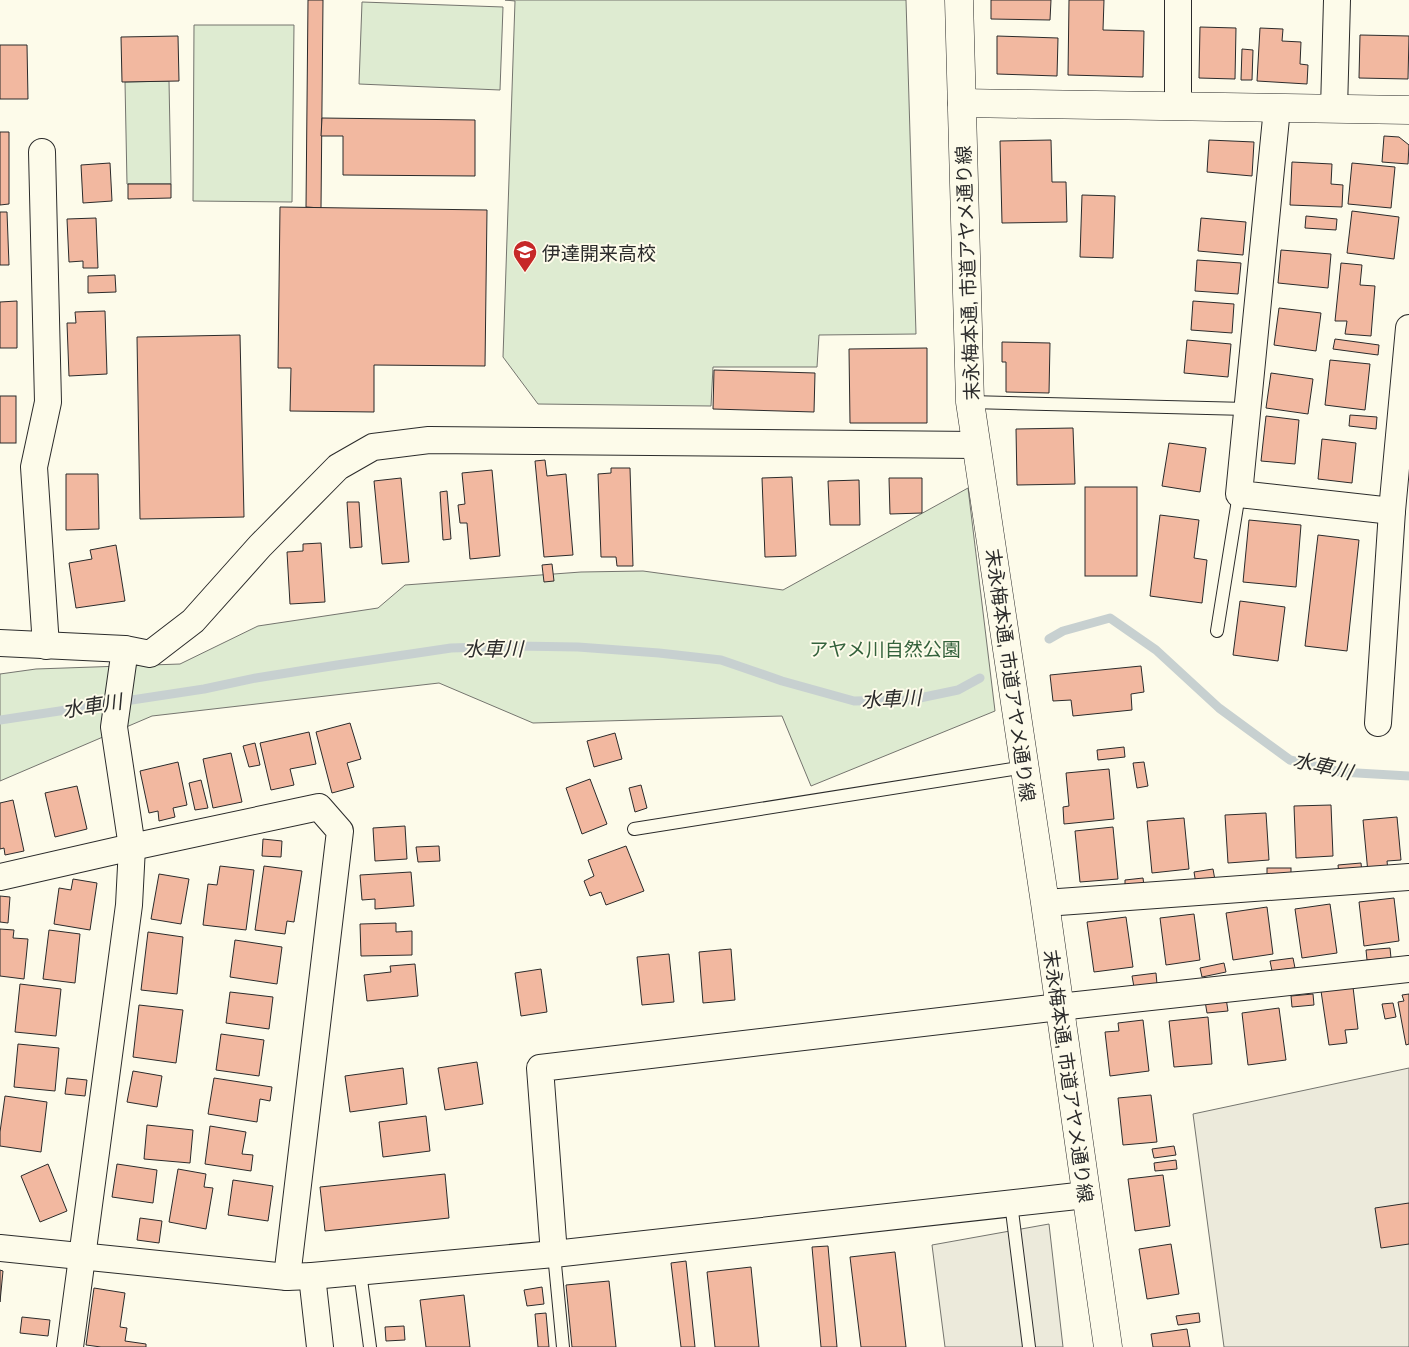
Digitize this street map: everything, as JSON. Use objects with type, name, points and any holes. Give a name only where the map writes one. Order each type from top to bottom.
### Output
[{"type":"street","name":"末永梅本通, 市道アヤメ通り線","points":[[959,0],[970,402],[1045,903],[1108,1347]]},
{"type":"street","points":[[1178,0],[1178,106]]},
{"type":"street","points":[[1334,109],[1337,0]]},
{"type":"street","points":[[962,103],[1409,110]]},
{"type":"street","points":[[1277,108],[1239,494],[1392,511]]},
{"type":"street","points":[[42,152],[48,402],[34,467],[46,646]]},
{"type":"street","points":[[1378,723],[1392,511],[1409,328]]},
{"type":"street","points":[[0,643],[125,649],[150,654],[193,621],[260,546],[338,468],[373,447],[429,440],[976,445]]},
{"type":"street","points":[[70,1347],[129,905],[132,847],[114,727],[125,649]]},
{"type":"street","points":[[0,877],[319,807],[340,831],[300,1276],[320,1347]]},
{"type":"street","points":[[1045,903],[1409,877]]},
{"type":"street","points":[[554,1254],[540,1068],[1059,1007],[1409,969]]},
{"type":"street","points":[[0,1248],[300,1276],[554,1254],[1086,1195]]},
{"type":"lane","points":[[970,402],[1247,409]]},
{"type":"lane","points":[[1218,631],[1239,494]]},
{"type":"lane","points":[[634,830],[1024,767]]},
{"type":"lane","points":[[1011,1203],[1029,1347]]},
{"type":"lane","points":[[554,1254],[563,1347]]},
{"type":"lane","points":[[360,1272],[370,1347]]},
{"type":"green space","points":[[505,0],[906,0],[916,334],[819,335],[817,367],[713,367],[711,406],[538,404],[503,357],[515,1]]},
{"type":"green space","points":[[362,2],[503,7],[500,90],[359,84]]},
{"type":"green space","points":[[194,25],[294,25],[292,202],[193,201]]},
{"type":"green space","points":[[169,81],[171,184],[127,184],[125,82]]},
{"type":"green space","name":"アヤメ川自然公園","points":[[968,488],[995,711],[811,786],[782,716],[533,723],[439,683],[152,716],[0,781],[0,674],[36,669],[180,664],[258,626],[378,608],[405,585],[581,572],[643,571],[783,590]]},
{"type":"shaded area","points":[[1409,1068],[1409,1347],[1224,1347],[1193,1114]]},
{"type":"shaded area","points":[[1049,1224],[1063,1347],[945,1347],[932,1245]]},
{"type":"building","points":[[308,0],[323,0],[321,208],[306,207]]},
{"type":"building","points":[[991,0],[1051,0],[1050,20],[991,19]]},
{"type":"building","points":[[1069,0],[1104,0],[1103,30],[1144,31],[1143,77],[1068,75]]},
{"type":"building","points":[[1200,27],[1236,28],[1235,79],[1199,78]]},
{"type":"building","points":[[1260,28],[1283,29],[1282,41],[1301,42],[1300,64],[1308,65],[1307,84],[1257,81]]},
{"type":"building","points":[[1360,35],[1409,36],[1408,79],[1359,78]]},
{"type":"building","points":[[178,36],[179,81],[122,82],[121,37]]},
{"type":"building","points":[[997,36],[1058,38],[1057,76],[997,74]]},
{"type":"building","points":[[0,45],[27,45],[28,99],[0,99]]},
{"type":"building","points":[[1242,49],[1253,50],[1252,80],[1241,80]]},
{"type":"building","points":[[322,118],[475,120],[475,176],[343,175],[343,136],[321,136]]},
{"type":"building","points":[[0,132],[9,132],[9,204],[0,205]]},
{"type":"building","points":[[1384,136],[1399,137],[1409,145],[1408,164],[1382,162]]},
{"type":"building","points":[[1051,140],[1052,182],[1066,182],[1067,222],[1002,223],[1000,141]]},
{"type":"building","points":[[1209,140],[1254,142],[1252,176],[1207,172]]},
{"type":"building","points":[[1292,162],[1332,164],[1331,184],[1343,185],[1342,207],[1290,205]]},
{"type":"building","points":[[110,163],[112,201],[83,203],[81,165]]},
{"type":"building","points":[[1352,163],[1395,167],[1391,208],[1348,204]]},
{"type":"building","points":[[128,184],[171,184],[171,198],[128,199]]},
{"type":"building","points":[[1082,195],[1115,196],[1113,258],[1080,257]]},
{"type":"building","points":[[280,207],[487,210],[485,366],[374,365],[374,412],[290,411],[291,368],[278,368]]},
{"type":"building","points":[[1352,211],[1399,217],[1394,259],[1347,253]]},
{"type":"building","points":[[0,212],[7,212],[9,265],[0,265]]},
{"type":"building","points":[[1306,216],[1337,219],[1336,230],[1305,228]]},
{"type":"building","points":[[96,218],[98,268],[83,268],[83,261],[69,262],[67,219]]},
{"type":"building","points":[[1201,218],[1246,222],[1243,255],[1198,251]]},
{"type":"building","points":[[1281,250],[1331,254],[1328,288],[1278,283]]},
{"type":"building","points":[[1197,260],[1241,263],[1238,294],[1195,291]]},
{"type":"building","points":[[1341,263],[1362,265],[1360,285],[1375,286],[1371,336],[1345,334],[1347,321],[1335,321]]},
{"type":"building","points":[[115,275],[116,292],[88,293],[88,276]]},
{"type":"building","points":[[17,301],[17,348],[0,348],[0,302]]},
{"type":"building","points":[[1193,301],[1234,304],[1232,333],[1191,330]]},
{"type":"building","points":[[1279,308],[1321,313],[1316,351],[1274,345]]},
{"type":"building","points":[[105,311],[107,374],[69,376],[67,323],[76,323],[75,312]]},
{"type":"building","points":[[240,335],[244,517],[140,519],[137,337]]},
{"type":"building","points":[[1335,339],[1379,345],[1378,355],[1333,349]]},
{"type":"building","points":[[1187,340],[1231,344],[1228,377],[1184,373]]},
{"type":"building","points":[[1002,342],[1050,343],[1049,393],[1006,392],[1006,362],[1002,362]]},
{"type":"building","points":[[927,348],[927,423],[850,423],[849,349]]},
{"type":"building","points":[[1330,360],[1370,364],[1365,410],[1325,405]]},
{"type":"building","points":[[714,370],[815,373],[814,412],[713,409]]},
{"type":"building","points":[[1271,373],[1313,379],[1308,414],[1266,408]]},
{"type":"building","points":[[0,396],[16,396],[16,443],[0,443]]},
{"type":"building","points":[[1350,415],[1377,417],[1376,429],[1349,426]]},
{"type":"building","points":[[1266,416],[1299,420],[1295,464],[1261,461]]},
{"type":"building","points":[[1073,428],[1075,484],[1017,485],[1016,429]]},
{"type":"building","points":[[1322,439],[1356,443],[1352,483],[1318,479]]},
{"type":"building","points":[[1169,443],[1206,448],[1200,492],[1162,486]]},
{"type":"building","points":[[545,460],[547,476],[566,474],[573,555],[544,557],[535,461]]},
{"type":"building","points":[[611,468],[630,468],[633,566],[617,566],[616,557],[601,557],[598,474],[611,473]]},
{"type":"building","points":[[492,470],[500,556],[470,559],[467,523],[460,523],[458,505],[465,504],[462,473]]},
{"type":"building","points":[[66,474],[98,474],[99,529],[66,530]]},
{"type":"building","points":[[792,477],[796,556],[765,557],[762,478]]},
{"type":"building","points":[[401,478],[409,562],[382,564],[374,481]]},
{"type":"building","points":[[889,478],[922,478],[922,513],[890,514]]},
{"type":"building","points":[[859,480],[860,525],[830,525],[828,481]]},
{"type":"building","points":[[1085,487],[1137,487],[1137,576],[1085,576]]},
{"type":"building","points":[[447,491],[451,539],[443,540],[440,492]]},
{"type":"building","points":[[347,502],[359,502],[362,547],[350,548]]},
{"type":"building","points":[[1160,515],[1199,520],[1194,558],[1207,560],[1202,603],[1150,596]]},
{"type":"building","points":[[1249,520],[1301,525],[1296,587],[1243,582]]},
{"type":"building","points":[[1318,535],[1359,540],[1347,651],[1305,646]]},
{"type":"building","points":[[321,543],[325,602],[290,604],[287,552],[303,551],[303,544]]},
{"type":"building","points":[[116,545],[125,601],[76,608],[69,563],[92,559],[90,550]]},
{"type":"building","points":[[552,564],[554,581],[544,582],[542,565]]},
{"type":"building","points":[[1240,601],[1285,607],[1278,661],[1233,655]]},
{"type":"building","points":[[1141,666],[1144,692],[1131,694],[1132,710],[1073,716],[1071,700],[1053,701],[1050,675]]},
{"type":"building","points":[[350,723],[361,759],[347,763],[354,787],[332,793],[316,732]]},
{"type":"building","points":[[309,732],[316,764],[290,769],[294,785],[271,790],[260,743]]},
{"type":"building","points":[[615,733],[622,759],[594,767],[587,741]]},
{"type":"building","points":[[255,743],[260,765],[249,767],[243,746]]},
{"type":"building","points":[[1124,747],[1125,757],[1098,760],[1097,750]]},
{"type":"building","points":[[231,753],[242,802],[213,808],[203,759]]},
{"type":"building","points":[[178,762],[187,805],[173,808],[175,817],[159,821],[158,811],[149,813],[140,771]]},
{"type":"building","points":[[1144,762],[1148,786],[1137,788],[1133,763]]},
{"type":"building","points":[[1109,769],[1114,819],[1064,824],[1063,807],[1069,806],[1066,773]]},
{"type":"building","points":[[590,779],[607,824],[582,834],[566,788]]},
{"type":"building","points":[[201,780],[208,808],[195,810],[189,783]]},
{"type":"building","points":[[641,785],[647,808],[635,812],[629,788]]},
{"type":"building","points":[[77,786],[87,829],[55,837],[45,793]]},
{"type":"building","points":[[13,800],[24,851],[5,855],[4,848],[0,849],[0,803]]},
{"type":"building","points":[[1331,805],[1333,856],[1296,858],[1294,806]]},
{"type":"building","points":[[1266,813],[1269,860],[1228,863],[1225,815]]},
{"type":"building","points":[[1397,817],[1401,860],[1387,861],[1388,871],[1368,873],[1363,820]]},
{"type":"building","points":[[1184,818],[1189,869],[1152,873],[1147,821]]},
{"type":"building","points":[[405,826],[407,859],[375,861],[373,828]]},
{"type":"building","points":[[1113,827],[1118,879],[1080,882],[1075,831]]},
{"type":"building","points":[[263,839],[282,841],[281,857],[262,856]]},
{"type":"building","points":[[439,846],[440,861],[418,862],[416,847]]},
{"type":"building","points":[[626,846],[644,891],[606,905],[601,892],[590,896],[584,881],[594,876],[588,860]]},
{"type":"building","points":[[1361,863],[1362,873],[1339,875],[1338,865]]},
{"type":"building","points":[[220,866],[254,870],[246,930],[203,925],[208,884],[217,885]]},
{"type":"building","points":[[264,866],[302,871],[294,922],[287,921],[285,934],[255,930]]},
{"type":"building","points":[[1267,868],[1291,868],[1291,875],[1267,875]]},
{"type":"building","points":[[1213,869],[1215,880],[1196,884],[1194,872]]},
{"type":"building","points":[[411,872],[414,906],[375,909],[375,899],[362,900],[360,875]]},
{"type":"building","points":[[159,874],[189,879],[181,924],[151,919]]},
{"type":"building","points":[[1143,878],[1144,886],[1125,888],[1125,880]]},
{"type":"building","points":[[73,879],[97,883],[90,930],[54,924],[59,888],[71,890]]},
{"type":"building","points":[[0,896],[10,897],[8,923],[0,922]]},
{"type":"building","points":[[1394,898],[1399,941],[1364,946],[1359,902]]},
{"type":"building","points":[[1330,904],[1337,953],[1302,958],[1295,909]]},
{"type":"building","points":[[1267,907],[1273,954],[1233,960],[1226,913]]},
{"type":"building","points":[[1194,914],[1200,960],[1166,965],[1160,918]]},
{"type":"building","points":[[1126,917],[1133,967],[1094,972],[1087,922]]},
{"type":"building","points":[[396,923],[396,932],[412,931],[412,955],[361,956],[360,924]]},
{"type":"building","points":[[0,929],[14,930],[13,938],[28,939],[24,979],[0,976]]},
{"type":"building","points":[[49,930],[80,934],[75,983],[43,979]]},
{"type":"building","points":[[148,932],[183,937],[177,994],[141,990]]},
{"type":"building","points":[[235,940],[282,947],[277,984],[230,977]]},
{"type":"building","points":[[1390,948],[1391,958],[1367,960],[1366,950]]},
{"type":"building","points":[[731,949],[735,1000],[703,1003],[699,952]]},
{"type":"building","points":[[669,954],[674,1002],[642,1005],[637,957]]},
{"type":"building","points":[[1293,958],[1295,968],[1272,971],[1270,961]]},
{"type":"building","points":[[1224,963],[1226,972],[1202,977],[1200,968]]},
{"type":"building","points":[[415,964],[418,996],[367,1001],[364,975],[391,972],[390,966]]},
{"type":"building","points":[[541,969],[547,1012],[521,1016],[515,973]]},
{"type":"building","points":[[1156,973],[1157,984],[1134,987],[1132,976]]},
{"type":"building","points":[[20,984],[61,989],[56,1036],[15,1032]]},
{"type":"building","points":[[1353,987],[1358,1029],[1345,1030],[1347,1043],[1329,1045],[1321,991]]},
{"type":"building","points":[[230,992],[273,997],[269,1029],[226,1023]]},
{"type":"building","points":[[1313,994],[1314,1005],[1292,1007],[1291,996]]},
{"type":"building","points":[[1409,994],[1409,1044],[1406,1045],[1398,1002],[1404,1001],[1402,995]]},
{"type":"building","points":[[1226,998],[1228,1011],[1207,1013],[1205,1001]]},
{"type":"building","points":[[1393,1003],[1396,1017],[1385,1019],[1382,1004]]},
{"type":"building","points":[[139,1005],[183,1010],[176,1063],[133,1057]]},
{"type":"building","points":[[1279,1008],[1286,1060],[1248,1065],[1242,1013]]},
{"type":"building","points":[[1208,1017],[1212,1064],[1174,1067],[1169,1021]]},
{"type":"building","points":[[1143,1020],[1149,1071],[1110,1076],[1105,1032],[1119,1031],[1118,1023]]},
{"type":"building","points":[[221,1034],[264,1040],[259,1076],[216,1070]]},
{"type":"building","points":[[18,1044],[59,1048],[55,1091],[14,1087]]},
{"type":"building","points":[[477,1062],[483,1104],[445,1110],[438,1068]]},
{"type":"building","points":[[403,1068],[407,1104],[350,1112],[345,1076]]},
{"type":"building","points":[[133,1071],[162,1076],[157,1107],[127,1102]]},
{"type":"building","points":[[67,1078],[87,1080],[85,1096],[65,1094]]},
{"type":"building","points":[[214,1078],[272,1087],[270,1101],[260,1099],[257,1122],[208,1114]]},
{"type":"building","points":[[1151,1095],[1157,1142],[1123,1145],[1118,1098]]},
{"type":"building","points":[[5,1096],[47,1102],[41,1152],[0,1146]]},
{"type":"building","points":[[426,1116],[430,1151],[383,1157],[379,1122]]},
{"type":"building","points":[[147,1125],[193,1130],[190,1163],[144,1159]]},
{"type":"building","points":[[210,1126],[246,1132],[242,1154],[253,1155],[251,1171],[205,1164]]},
{"type":"building","points":[[1174,1146],[1176,1155],[1154,1158],[1152,1149]]},
{"type":"building","points":[[1176,1160],[1177,1169],[1155,1171],[1154,1163]]},
{"type":"building","points":[[48,1164],[67,1211],[40,1222],[21,1176]]},
{"type":"building","points":[[117,1164],[157,1170],[153,1203],[112,1197]]},
{"type":"building","points":[[178,1169],[206,1174],[204,1187],[213,1188],[206,1229],[169,1222]]},
{"type":"building","points":[[445,1174],[449,1218],[325,1231],[320,1187]]},
{"type":"building","points":[[1163,1175],[1170,1226],[1135,1231],[1128,1179]]},
{"type":"building","points":[[233,1180],[273,1186],[268,1221],[228,1215]]},
{"type":"building","points":[[1409,1203],[1409,1244],[1381,1248],[1375,1208]]},
{"type":"building","points":[[140,1218],[162,1221],[159,1243],[137,1240]]},
{"type":"building","points":[[1171,1244],[1179,1294],[1147,1299],[1139,1249]]},
{"type":"building","points":[[828,1246],[837,1347],[821,1347],[812,1247]]},
{"type":"building","points":[[895,1252],[906,1347],[861,1347],[850,1257]]},
{"type":"building","points":[[686,1261],[695,1347],[681,1347],[671,1263]]},
{"type":"building","points":[[751,1267],[759,1347],[715,1347],[707,1272]]},
{"type":"building","points":[[0,1270],[3,1271],[0,1302]]},
{"type":"building","points":[[609,1281],[616,1347],[572,1347],[566,1285]]},
{"type":"building","points":[[542,1287],[544,1304],[527,1306],[524,1290]]},
{"type":"building","points":[[94,1288],[125,1293],[120,1327],[127,1328],[125,1341],[146,1344],[146,1347],[86,1345]]},
{"type":"building","points":[[464,1295],[470,1347],[426,1347],[420,1300]]},
{"type":"building","points":[[546,1313],[549,1347],[538,1347],[535,1314]]},
{"type":"building","points":[[1199,1313],[1200,1322],[1178,1325],[1176,1316]]},
{"type":"building","points":[[22,1317],[50,1320],[48,1336],[20,1333]]},
{"type":"building","points":[[404,1326],[405,1340],[386,1341],[385,1327]]},
{"type":"building","points":[[1187,1329],[1190,1347],[1153,1347],[1151,1334]]},
{"type":"waterway","name":"水車川","points":[[1049,639],[1063,631],[1110,618],[1156,650],[1219,708],[1290,760],[1340,772],[1409,776]]},
{"type":"waterway","name":"水車川","points":[[0,720],[204,689],[256,678],[451,648],[578,647],[721,660],[782,681],[854,701],[910,700],[958,690],[980,678]]},
{"type":"place","name":"伊達開来高校","points":[[525,273]]}]
